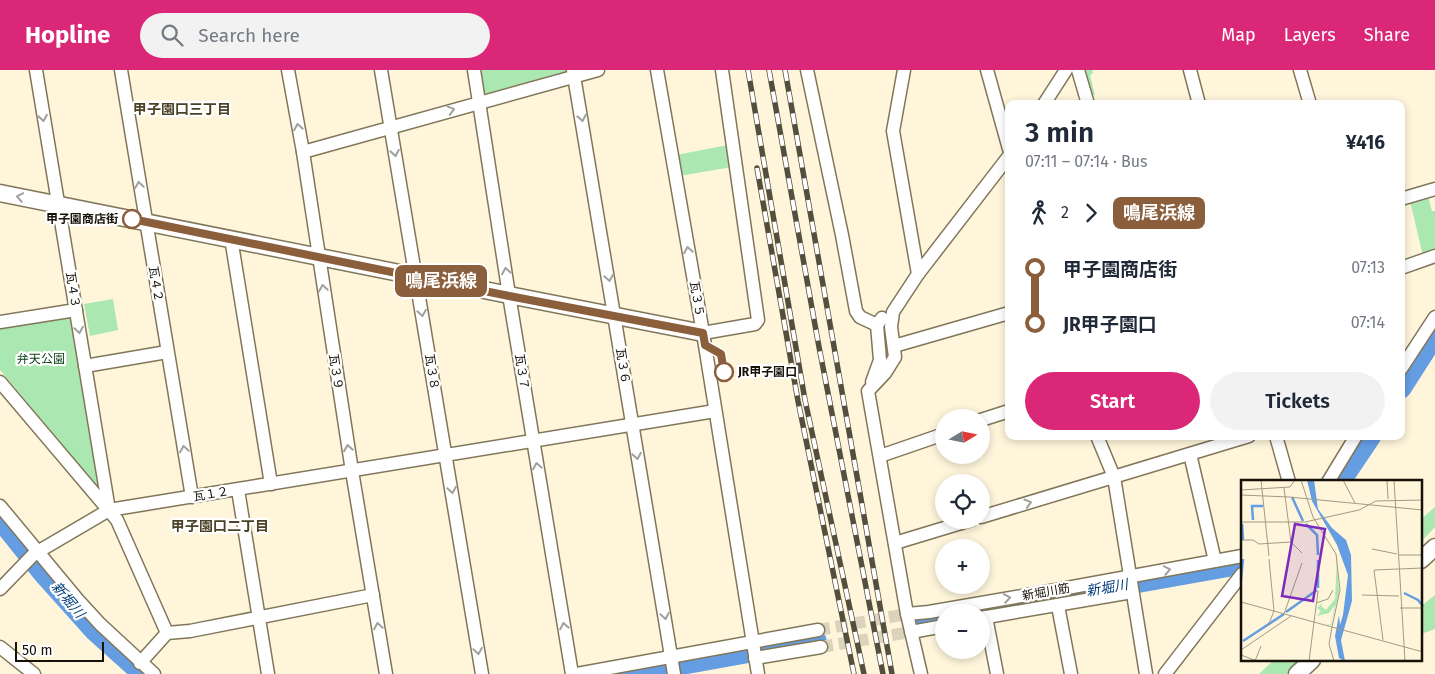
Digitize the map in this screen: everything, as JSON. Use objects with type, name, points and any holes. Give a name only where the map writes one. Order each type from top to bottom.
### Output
[{"type":"main road","points":[[0,193],[231,238],[509,296],[703,333]]},
{"type":"main road","points":[[1422,559],[1435,547]]},
{"type":"main road","points":[[1298,674],[1310,662]]},
{"type":"street","name":"瓦４３","points":[[36,70],[109,510]]},
{"type":"street","name":"瓦４２","points":[[121,70],[192,497]]},
{"type":"street","name":"瓦３９","points":[[288,70],[303,152],[352,471],[386,674]]},
{"type":"street","name":"瓦３８","points":[[381,70],[482,674]]},
{"type":"street","name":"瓦３７","points":[[474,70],[509,296],[572,674]]},
{"type":"street","points":[[303,152],[480,103],[574,73],[598,70]]},
{"type":"street","name":"瓦３５","points":[[657,70],[703,333],[758,674]]},
{"type":"street","points":[[703,333],[755,324],[758,320],[722,70]]},
{"type":"street","points":[[808,70],[856,311],[860,317],[885,317]]},
{"type":"street","points":[[904,70],[894,131],[918,274]]},
{"type":"street","points":[[987,70],[1005,135]]},
{"type":"street","points":[[1047,100],[1066,70]]},
{"type":"street","points":[[1078,70],[1087,100]]},
{"type":"street","points":[[1190,70],[1198,100]]},
{"type":"street","points":[[1300,70],[1309,100]]},
{"type":"street","name":"瓦３６","points":[[574,73],[673,666]]},
{"type":"street","points":[[872,385],[872,379],[880,360],[885,317],[1005,161]]},
{"type":"street","points":[[1405,198],[1435,189]]},
{"type":"street","points":[[231,238],[271,484]]},
{"type":"street","points":[[1405,267],[1435,256]]},
{"type":"street","points":[[0,322],[76,310]]},
{"type":"street","points":[[894,346],[1005,314]]},
{"type":"street","points":[[885,317],[891,327],[895,357],[885,373],[868,391],[907,614],[921,674]]},
{"type":"street","points":[[1405,363],[1435,317]]},
{"type":"street","points":[[85,366],[167,352]]},
{"type":"street","points":[[0,382],[117,520],[167,633]]},
{"type":"street","name":"瓦１２","points":[[0,589],[34,555],[109,510],[715,411]]},
{"type":"street","points":[[990,417],[1005,412]]},
{"type":"street","points":[[880,456],[935,437]]},
{"type":"street","points":[[1099,440],[1114,477],[1146,674]]},
{"type":"street","points":[[990,514],[1236,440]]},
{"type":"street","points":[[1277,440],[1288,480]]},
{"type":"street","points":[[1329,480],[1354,440]]},
{"type":"street","points":[[1190,454],[1215,561]]},
{"type":"street","points":[[238,490],[268,674]]},
{"type":"street","points":[[0,506],[34,555],[154,674]]},
{"type":"street","points":[[895,543],[941,529]]},
{"type":"street","name":"新堀川筋","points":[[907,614],[1131,584],[1215,561],[1241,558]]},
{"type":"street","points":[[1165,674],[1241,575]]},
{"type":"street","points":[[990,617],[1058,606],[1131,584]]},
{"type":"street","points":[[140,662],[167,633],[190,631],[373,595]]},
{"type":"street","points":[[1058,606],[1071,674]]},
{"type":"street","points":[[911,632],[935,628]]},
{"type":"street","points":[[754,651],[818,630]]},
{"type":"street","points":[[990,644],[997,674]]},
{"type":"street","points":[[0,647],[34,674]]},
{"type":"street","points":[[577,674],[673,666],[754,651],[822,647]]},
{"type":"green space","points":[[480,70],[569,70],[569,74],[489,95],[483,92]]},
{"type":"green space","points":[[1086,70],[1092,70],[1093,73],[1090,75],[1095,95],[1091,95]]},
{"type":"green space","points":[[728,145],[732,167],[679,176],[676,155]]},
{"type":"green space","points":[[1428,196],[1432,211],[1435,211],[1435,252],[1423,256],[1410,201]]},
{"type":"green space","points":[[113,299],[118,330],[90,336],[84,304]]},
{"type":"green space","name":"弁天公園","points":[[73,313],[99,484],[95,486],[0,370],[0,326]]},
{"type":"green space","points":[[1435,507],[1435,527],[1422,541],[1422,518]]},
{"type":"green space","points":[[1435,595],[1435,629],[1422,634],[1422,605]]},
{"type":"green space","points":[[1272,662],[1303,662],[1291,674],[1259,674]]},
{"type":"waterway","name":"新堀川","points":[[1405,382],[1435,335]]},
{"type":"waterway","name":"新堀川","points":[[1341,480],[1368,440]]},
{"type":"waterway","name":"新堀川","points":[[0,519],[43,573],[95,631],[143,674]]},
{"type":"waterway","name":"新堀川","points":[[990,609],[1241,564]]},
{"type":"waterway","name":"新堀川","points":[[917,622],[935,619]]},
{"type":"waterway","name":"新堀川","points":[[629,674],[816,640]]},
{"type":"tunnel","points":[[818,630],[907,614]]},
{"type":"tunnel","points":[[821,647],[911,632]]},
{"type":"railway","points":[[748,70],[805,400],[864,674]]},
{"type":"railway","points":[[769,70],[819,347],[883,674]]},
{"type":"railway","points":[[785,70],[892,674]]},
{"type":"railway","points":[[757,168],[798,401],[854,674]]},
{"type":"bus line","name":"鳴尾浜線","points":[[132,219],[509,296],[703,333],[705,345],[721,354],[724,372]]},
{"type":"place","name":"甲子園商店街","points":[[132,219]]},
{"type":"place","name":"JR甲子園口","points":[[724,372]]},
{"type":"district","name":"甲子園口三丁目","points":[[182,109]]},
{"type":"district","name":"甲子園口二丁目","points":[[220,526]]}]
